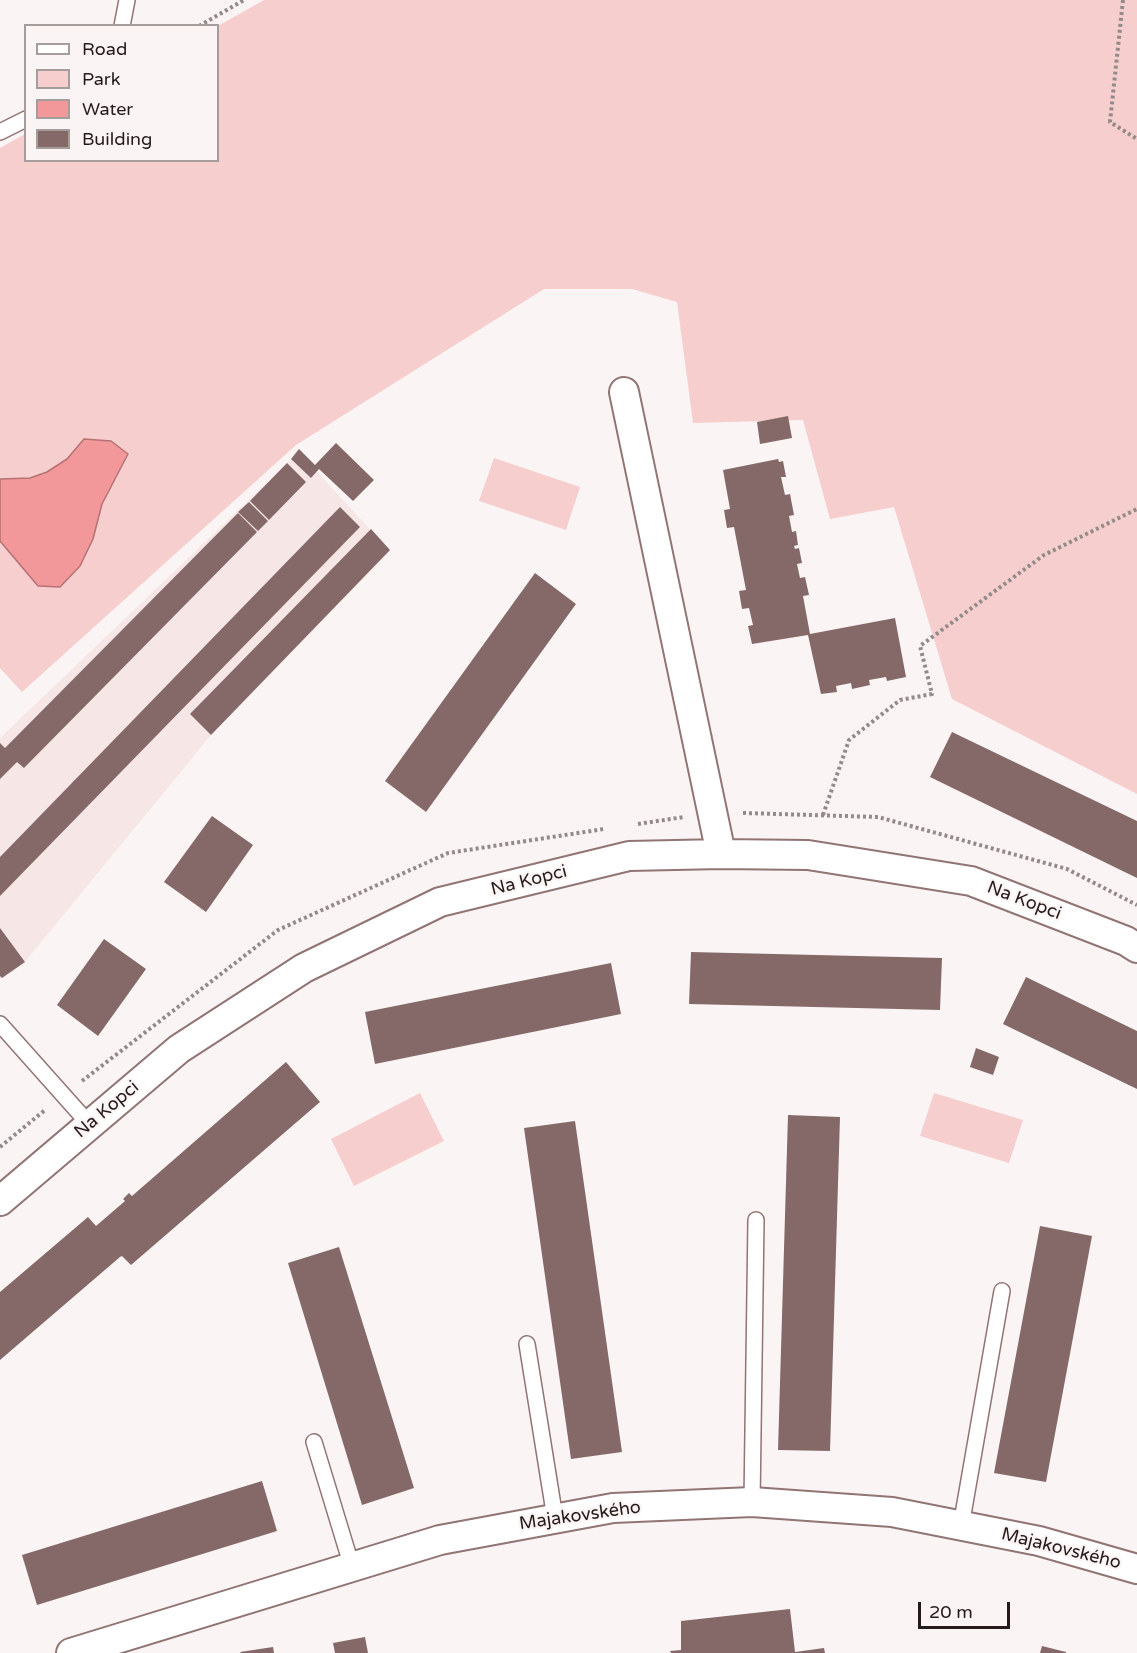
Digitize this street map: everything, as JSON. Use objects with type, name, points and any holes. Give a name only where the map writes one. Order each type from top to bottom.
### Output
[{"type":"street","points":[[624,392],[721,854]]},
{"type":"street","name":"Na Kopci","points":[[0,1201],[179,1049],[304,968],[440,902],[629,856],[808,855],[971,880],[1125,941],[1137,948]]},
{"type":"street","name":"Majakovského","points":[[71,1653],[440,1540],[613,1508],[752,1502],[892,1512],[1039,1541],[1136,1565]]},
{"type":"lane","points":[[122,24],[127,0]]},
{"type":"lane","points":[[0,132],[24,120]]},
{"type":"lane","points":[[0,1024],[90,1125]]},
{"type":"lane","points":[[752,1502],[756,1220]]},
{"type":"lane","points":[[961,1526],[1002,1291]]},
{"type":"lane","points":[[526,1344],[555,1518]]},
{"type":"lane","points":[[314,1442],[352,1567]]},
{"type":"path","points":[[202,24],[244,0]]},
{"type":"path","points":[[1123,0],[1110,122],[1137,139]]},
{"type":"path","points":[[823,815],[849,740],[900,700],[932,694],[920,646],[1044,555],[1137,509]]},
{"type":"shaded area","points":[[299,452],[390,551],[211,735],[24,963],[0,979],[0,738]]},
{"type":"green space","points":[[264,0],[1137,0],[1137,794],[952,699],[894,507],[830,519],[803,420],[693,423],[677,302],[632,289],[544,289],[296,445],[22,692],[0,668],[0,148],[24,135],[24,162],[219,162],[219,25]]},
{"type":"green space","points":[[494,458],[580,487],[566,530],[479,501]]},
{"type":"green space","points":[[420,1093],[444,1141],[354,1186],[331,1139]]},
{"type":"green space","points":[[934,1093],[1023,1120],[1009,1163],[920,1136]]},
{"type":"water","points":[[84,439],[111,441],[128,454],[102,504],[93,539],[80,566],[60,587],[38,586],[0,541],[0,479],[30,478],[47,472],[67,459]]},
{"type":"building","points":[[788,416],[792,438],[760,444],[757,422]]},
{"type":"building","points":[[336,443],[374,480],[353,501],[319,469],[311,478],[291,459],[299,449],[315,465]]},
{"type":"building","points":[[778,459],[779,462],[783,461],[786,477],[781,477],[785,495],[790,494],[794,515],[789,516],[792,532],[796,531],[798,545],[794,546],[795,549],[799,548],[802,563],[797,564],[800,578],[805,577],[809,595],[803,596],[810,634],[895,618],[906,677],[887,681],[886,677],[869,680],[870,685],[852,689],[851,683],[836,686],[837,692],[821,694],[808,635],[752,644],[748,626],[753,625],[749,608],[742,609],[739,591],[746,590],[734,527],[727,528],[724,510],[730,509],[723,470]]},
{"type":"building","points":[[287,463],[306,482],[269,520],[250,501]]},
{"type":"building","points":[[249,502],[268,521],[258,531],[238,512]]},
{"type":"building","points":[[340,507],[360,527],[0,896],[0,857]]},
{"type":"building","points":[[238,513],[257,532],[24,768],[17,762],[0,779],[0,743],[5,748]]},
{"type":"building","points":[[371,529],[390,550],[211,735],[190,714]]},
{"type":"building","points":[[535,573],[576,604],[426,812],[385,781]]},
{"type":"building","points":[[952,732],[1137,821],[1137,878],[930,777]]},
{"type":"building","points":[[212,816],[253,845],[206,912],[164,882]]},
{"type":"building","points":[[0,928],[25,962],[2,978],[0,976]]},
{"type":"building","points":[[104,939],[146,969],[98,1036],[57,1005]]},
{"type":"building","points":[[691,952],[942,958],[940,1010],[689,1004]]},
{"type":"building","points":[[611,963],[621,1014],[375,1064],[365,1012]]},
{"type":"building","points":[[1026,977],[1137,1031],[1137,1089],[1003,1024]]},
{"type":"building","points":[[976,1048],[999,1057],[993,1075],[970,1067]]},
{"type":"building","points":[[286,1062],[320,1102],[131,1265],[122,1256],[120,1257],[0,1360],[0,1292],[88,1217],[96,1226],[125,1201],[123,1199],[129,1193],[132,1196]]},
{"type":"building","points":[[788,1115],[840,1117],[830,1451],[778,1450]]},
{"type":"building","points":[[575,1121],[622,1452],[571,1459],[524,1128]]},
{"type":"building","points":[[1040,1226],[1092,1236],[1046,1482],[994,1473]]},
{"type":"building","points":[[339,1247],[414,1488],[362,1505],[288,1263]]},
{"type":"building","points":[[262,1481],[277,1531],[37,1605],[22,1555]]},
{"type":"building","points":[[790,1609],[795,1652],[824,1648],[825,1653],[671,1653],[670,1651],[681,1650],[681,1621]]},
{"type":"building","points":[[365,1637],[368,1653],[335,1653],[333,1643]]},
{"type":"building","points":[[1042,1646],[1066,1652],[1066,1653],[1040,1653]]},
{"type":"building","points":[[273,1647],[274,1653],[240,1652]]}]
